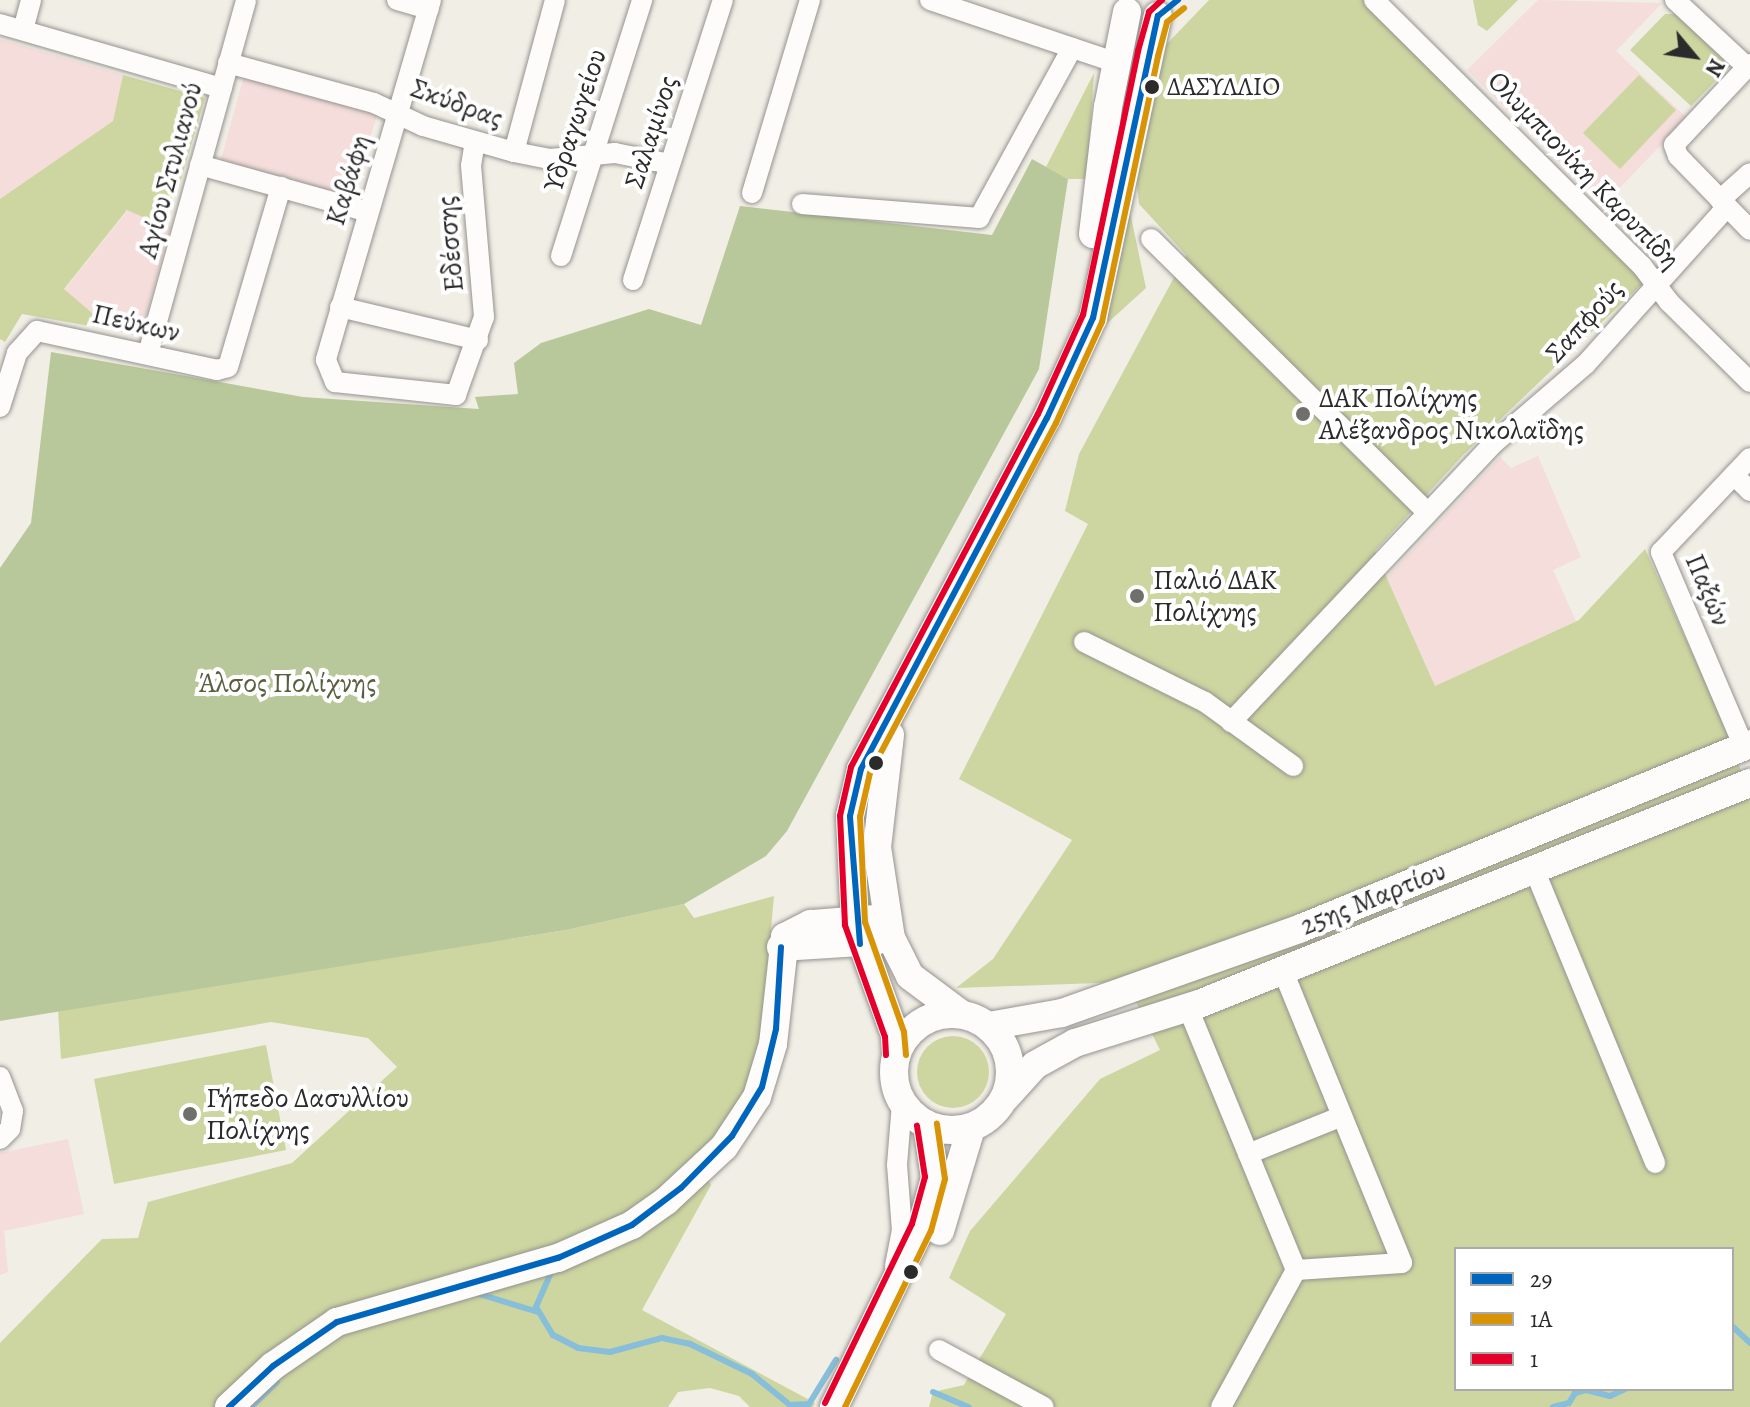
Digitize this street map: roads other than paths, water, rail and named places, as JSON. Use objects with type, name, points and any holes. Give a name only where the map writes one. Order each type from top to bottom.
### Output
[{"type":"street","points":[[23,30],[31,0]]},
{"type":"street","name":"Αγίου Στυλιανού","points":[[148,354],[246,0]]},
{"type":"street","points":[[397,0],[430,4]]},
{"type":"street","points":[[514,152],[555,0]]},
{"type":"street","name":"Υδραγωγείου","points":[[561,256],[642,0]]},
{"type":"street","name":"Σαλαμίνος","points":[[633,280],[723,0]]},
{"type":"street","points":[[752,193],[810,0]]},
{"type":"street","points":[[930,0],[1117,63]]},
{"type":"street","name":"Ολυμπιονίκη Καρυπίδη","points":[[1374,0],[1657,283],[1750,382]]},
{"type":"street","points":[[1675,0],[1748,65],[1674,145],[1678,156],[1750,230]]},
{"type":"street","name":"Καβάφη","points":[[329,375],[326,360],[340,307],[430,4]]},
{"type":"street","points":[[879,1320],[902,1231],[897,1163],[902,1103],[895,1080],[895,1035],[858,934],[850,816],[861,769],[1052,408],[1093,318],[1168,8],[1122,6],[1117,63],[1075,354]]},
{"type":"street","points":[[0,24],[222,88]]},
{"type":"street","points":[[802,204],[979,218],[1072,48]]},
{"type":"street","name":"Σκύδρας","points":[[228,63],[397,113],[475,142],[514,152],[550,159],[594,153],[670,164]]},
{"type":"street","name":"Εδέσσης","points":[[329,375],[343,385],[456,395],[478,340],[484,308],[471,166],[475,142]]},
{"type":"street","points":[[200,165],[368,212]]},
{"type":"street","name":"Σαπφούς","points":[[1231,722],[1427,512],[1513,425],[1577,373],[1750,173]]},
{"type":"street","name":"Πεύκων","points":[[0,407],[17,353],[31,333],[47,331],[217,370],[228,367],[281,187]]},
{"type":"street","points":[[1151,239],[1427,512]]},
{"type":"street","points":[[340,307],[478,340]]},
{"type":"street","points":[[1750,458],[1734,475],[1750,491]]},
{"type":"street","name":"Παξών","points":[[1734,475],[1661,552],[1748,750]]},
{"type":"street","points":[[1084,642],[1205,702],[1293,766]]},
{"type":"street","points":[[853,1407],[929,1259],[971,1128],[997,1110],[1006,1097],[1010,1058],[989,1026],[961,1014],[925,992],[889,928],[877,817],[884,757],[903,688]]},
{"type":"street","name":"25ης Μαρτίου","points":[[989,1026],[1062,1013],[1299,929],[1748,750]]},
{"type":"street","name":"25ης Μαρτίου","points":[[1006,1097],[1054,1052],[1188,1008],[1750,783]]},
{"type":"street","points":[[1534,869],[1655,1163]]},
{"type":"street","points":[[229,1407],[273,1366],[337,1322],[558,1258],[632,1225],[673,1195],[724,1147],[762,1087],[776,1029],[781,947],[889,928]]},
{"type":"street","points":[[1283,971],[1402,1263],[1296,1270]]},
{"type":"street","points":[[1188,1008],[1296,1270]]},
{"type":"street","points":[[896,1055],[921,1023],[961,1014]]},
{"type":"street","points":[[0,1077],[13,1111],[10,1129],[0,1139]]},
{"type":"street","points":[[834,1407],[910,1259],[930,1198],[935,1163],[927,1125],[902,1103]]},
{"type":"street","points":[[1248,1154],[1342,1116]]},
{"type":"street","points":[[927,1125],[971,1128]]},
{"type":"street","points":[[1221,1407],[1296,1270]]},
{"type":"street","points":[[939,1350],[1044,1407]]},
{"type":"waterway","points":[[553,1268],[536,1307],[553,1335],[578,1348],[610,1352],[662,1338],[690,1344],[752,1374],[790,1405],[809,1404],[836,1360]]},
{"type":"waterway","points":[[476,1293],[538,1312]]},
{"type":"waterway","points":[[1734,1328],[1750,1343]]},
{"type":"waterway","points":[[251,1407],[277,1382]]},
{"type":"waterway","points":[[1553,1407],[1569,1403],[1575,1393],[1582,1391]]},
{"type":"waterway","points":[[1590,1391],[1610,1396],[1621,1391]]},
{"type":"waterway","points":[[933,1392],[969,1407]]},
{"type":"place","name":"ΔΑΣΥΛΛΙΟ","points":[[1152,87]]},
{"type":"place","name":"ΔΑΚ Πολίχνης Αλέξανδρος Νικολαΐδης","points":[[1303,414]]},
{"type":"place","name":"Παλιό ΔΑΚ Πολίχνης","points":[[1137,596]]},
{"type":"place","name":"Γήπεδο Δασυλλίου Πολίχνης","points":[[190,1114]]},
{"type":"park label","name":"Άλσος Πολίχνης","points":[[287,683]]}]
